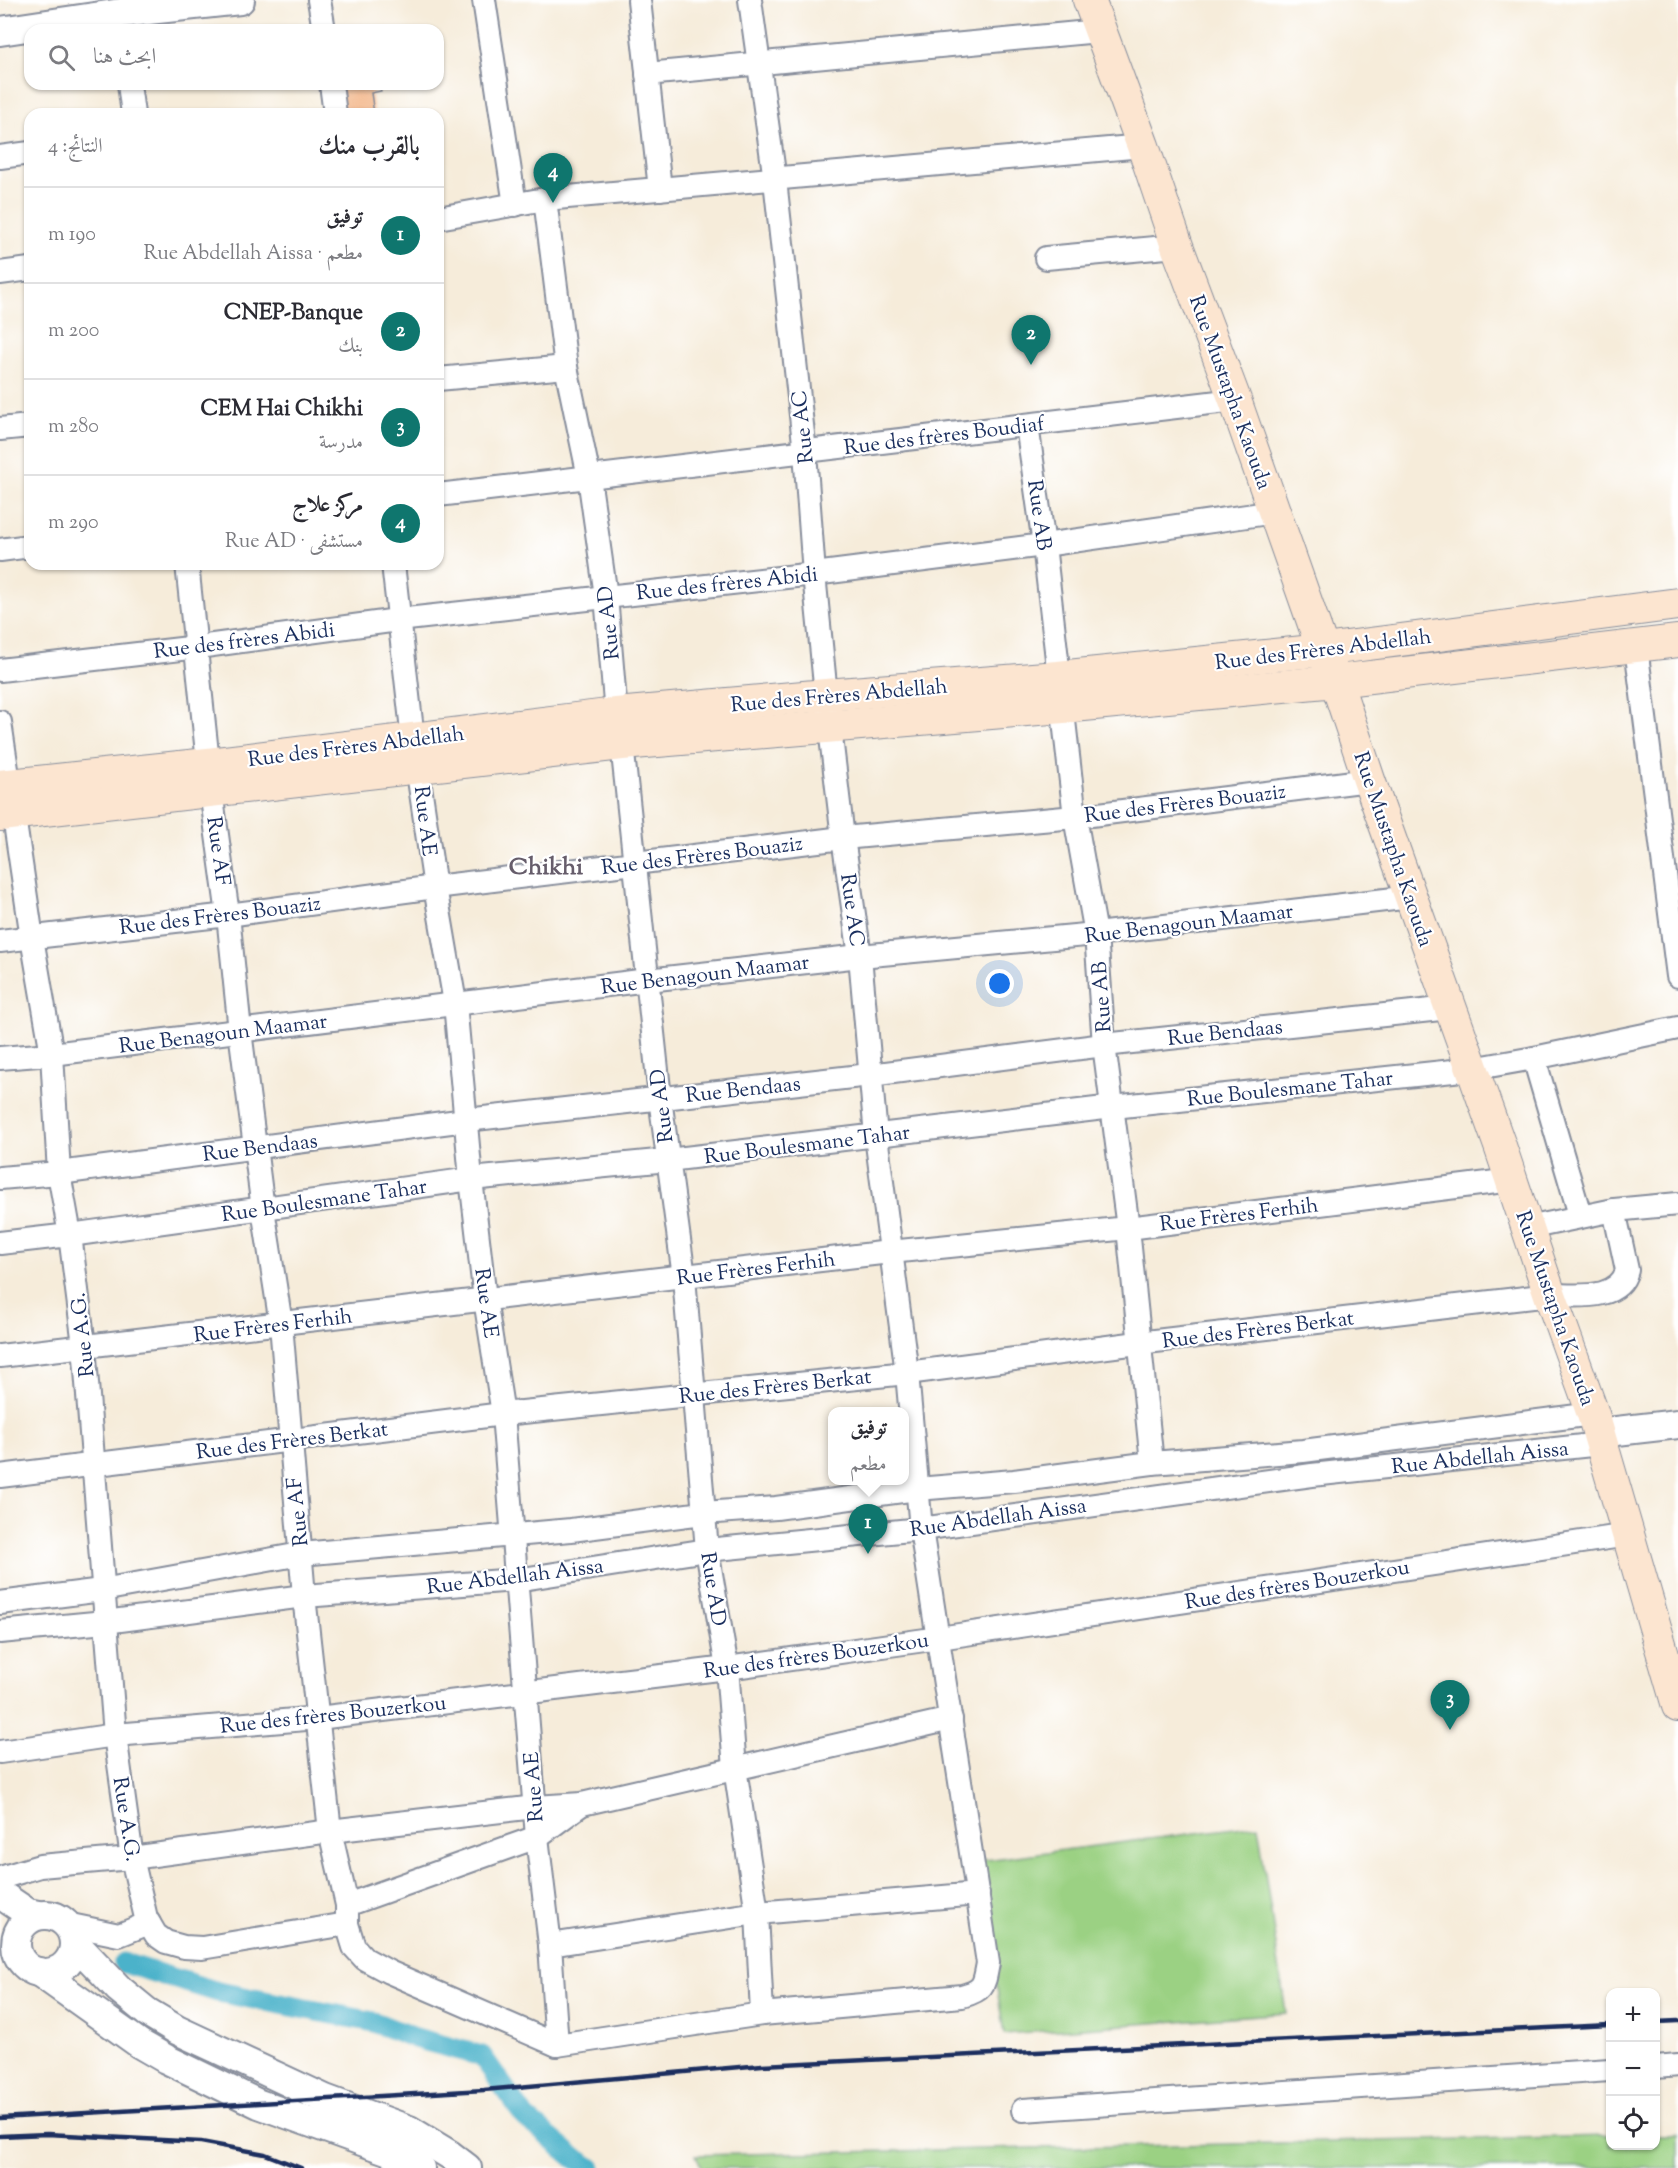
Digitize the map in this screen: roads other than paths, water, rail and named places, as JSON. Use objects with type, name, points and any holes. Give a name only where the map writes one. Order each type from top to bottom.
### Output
[{"type":"main road","name":"Rue Mustapha Kaouda","points":[[1089,0],[1336,681],[1369,780],[1512,1180],[1598,1430],[1678,1706]]},
{"type":"main road","name":"Rue des Frères Abdellah","points":[[619,729],[829,726],[1323,650],[1678,604]]},
{"type":"main road","name":"Rue des Frères Abdellah","points":[[6,800],[619,729],[826,695],[1060,692],[1336,681],[1678,641]]},
{"type":"street","points":[[50,24],[240,0]]},
{"type":"street","points":[[319,0],[323,24]]},
{"type":"street","points":[[484,0],[515,205]]},
{"type":"street","points":[[639,0],[660,189]]},
{"type":"street","name":"Rue AC","points":[[750,0],[775,180],[805,452],[829,726],[860,956],[876,1136],[890,1252],[908,1373],[921,1528],[988,1963],[983,1986],[976,1993],[762,2014]]},
{"type":"street","points":[[0,31],[24,28]]},
{"type":"street","points":[[647,74],[1099,31]]},
{"type":"street","points":[[130,90],[132,108]]},
{"type":"street","points":[[332,90],[334,108]]},
{"type":"street","points":[[444,217],[545,199],[1143,146]]},
{"type":"street","points":[[0,157],[24,154]]},
{"type":"street","name":"Rue AD","points":[[545,199],[567,367],[589,477],[606,596],[660,1098],[684,1277],[707,1550],[727,1668],[735,1768],[757,1913],[762,2014]]},
{"type":"street","points":[[1046,258],[1177,246]]},
{"type":"street","points":[[0,273],[24,270]]},
{"type":"street","points":[[444,378],[567,367]]},
{"type":"street","name":"Rue des frères Boudiaf","points":[[444,494],[1235,400]]},
{"type":"street","name":"Rue AB","points":[[1027,425],[1044,545],[1075,817],[1096,934],[1104,1046],[1128,1228],[1152,1464]]},
{"type":"street","points":[[0,429],[24,427]]},
{"type":"street","name":"Rue des frères Abidi","points":[[0,670],[198,647],[398,620],[814,574],[1044,545],[1275,512]]},
{"type":"street","points":[[0,550],[24,547]]},
{"type":"street","name":"Rue AF","points":[[188,570],[198,647],[210,777],[262,1209],[281,1324],[304,1596],[330,1831],[354,1947],[365,1959],[389,1972],[557,2045]]},
{"type":"street","name":"Rue AE","points":[[394,570],[416,754],[435,887],[455,1003],[471,1179],[485,1299],[503,1414],[537,1837],[550,1945],[557,2045]]},
{"type":"street","points":[[1636,647],[1678,976]]},
{"type":"street","name":"Rue A.G.","points":[[0,722],[6,800],[52,1054],[59,1173],[70,1235],[84,1345],[115,1735],[132,1858],[146,1918],[156,1935],[166,1942],[184,1947],[202,1948],[347,1914]]},
{"type":"street","name":"Rue des Frères Bouaziz","points":[[0,941],[228,915],[435,887],[843,838],[1075,817],[1369,780]]},
{"type":"street","name":"Rue Benagoun Maamar","points":[[0,1058],[52,1054],[648,980],[860,956],[1096,934],[1411,897]]},
{"type":"street","name":"Rue Bendaas","points":[[0,1178],[59,1173],[466,1120],[1450,1008]]},
{"type":"street","name":"Rue Boulesmane Tahar","points":[[0,1243],[471,1179],[668,1160],[1113,1107],[1472,1069],[1678,1029]]},
{"type":"street","points":[[1534,1058],[1580,1215]]},
{"type":"street","name":"Rue Frères Ferhih","points":[[0,1356],[890,1252],[1128,1228],[1512,1180]]},
{"type":"street","points":[[1528,1227],[1580,1215],[1678,1204]]},
{"type":"street","name":"Rue des Frères Berkat","points":[[0,1476],[503,1414],[908,1373],[1138,1343],[1550,1295],[1596,1295],[1619,1287],[1627,1270],[1614,1210]]},
{"type":"street","points":[[0,1604],[102,1590],[301,1554],[571,1530],[703,1513],[776,1508],[917,1489],[1014,1481],[1152,1464],[1678,1424]]},
{"type":"street","name":"Rue Abdellah Aissa","points":[[0,1632],[105,1622],[304,1596],[516,1580],[707,1550],[921,1528],[1312,1475],[1598,1430]]},
{"type":"street","name":"Rue des frères Bouzerkou","points":[[0,1752],[115,1735],[318,1718],[727,1668],[1628,1534]]},
{"type":"street","points":[[0,1878],[40,1866],[132,1858],[330,1831],[535,1807],[582,1804],[951,1719]]},
{"type":"street","points":[[347,1914],[537,1837],[582,1804]]},
{"type":"street","points":[[0,1894],[28,1913],[58,1918],[119,1989],[147,2012],[177,2030],[326,2099],[409,2130],[467,2168]]},
{"type":"street","points":[[550,1945],[757,1913],[978,1894]]},
{"type":"street","points":[[38,1915],[30,1919],[8,1944],[25,1965],[39,1972],[140,2044],[166,2059],[259,2103],[395,2154],[420,2168]]},
{"type":"street","points":[[70,1933],[120,1935],[149,1923]]},
{"type":"street","points":[[39,1972],[57,1970],[64,1966],[73,1951],[70,1933]]},
{"type":"street","points":[[557,2045],[762,2014]]},
{"type":"street","points":[[1660,2067],[1678,2065]]},
{"type":"street","points":[[1023,2110],[1606,2070]]},
{"type":"waterway","points":[[124,1963],[218,1992],[374,2022],[415,2038],[482,2056],[524,2116],[572,2156],[591,2168]]},
{"type":"railway","points":[[1660,2022],[1678,2021]]},
{"type":"railway","points":[[0,2118],[484,2090],[762,2065],[1606,2025]]},
{"type":"railway","points":[[0,2136],[47,2134],[201,2142],[265,2154],[301,2168]]},
{"type":"place","name":"مركز علاج","points":[[553,203]]},
{"type":"place","name":"CNEP-Banque","points":[[1031,365]]},
{"type":"place","name":"توفيق","points":[[868,1554]]},
{"type":"place","name":"CEM Hai Chikhi","points":[[1450,1730]]},
{"type":"district","name":"Chikhi","points":[[546,866]]}]
